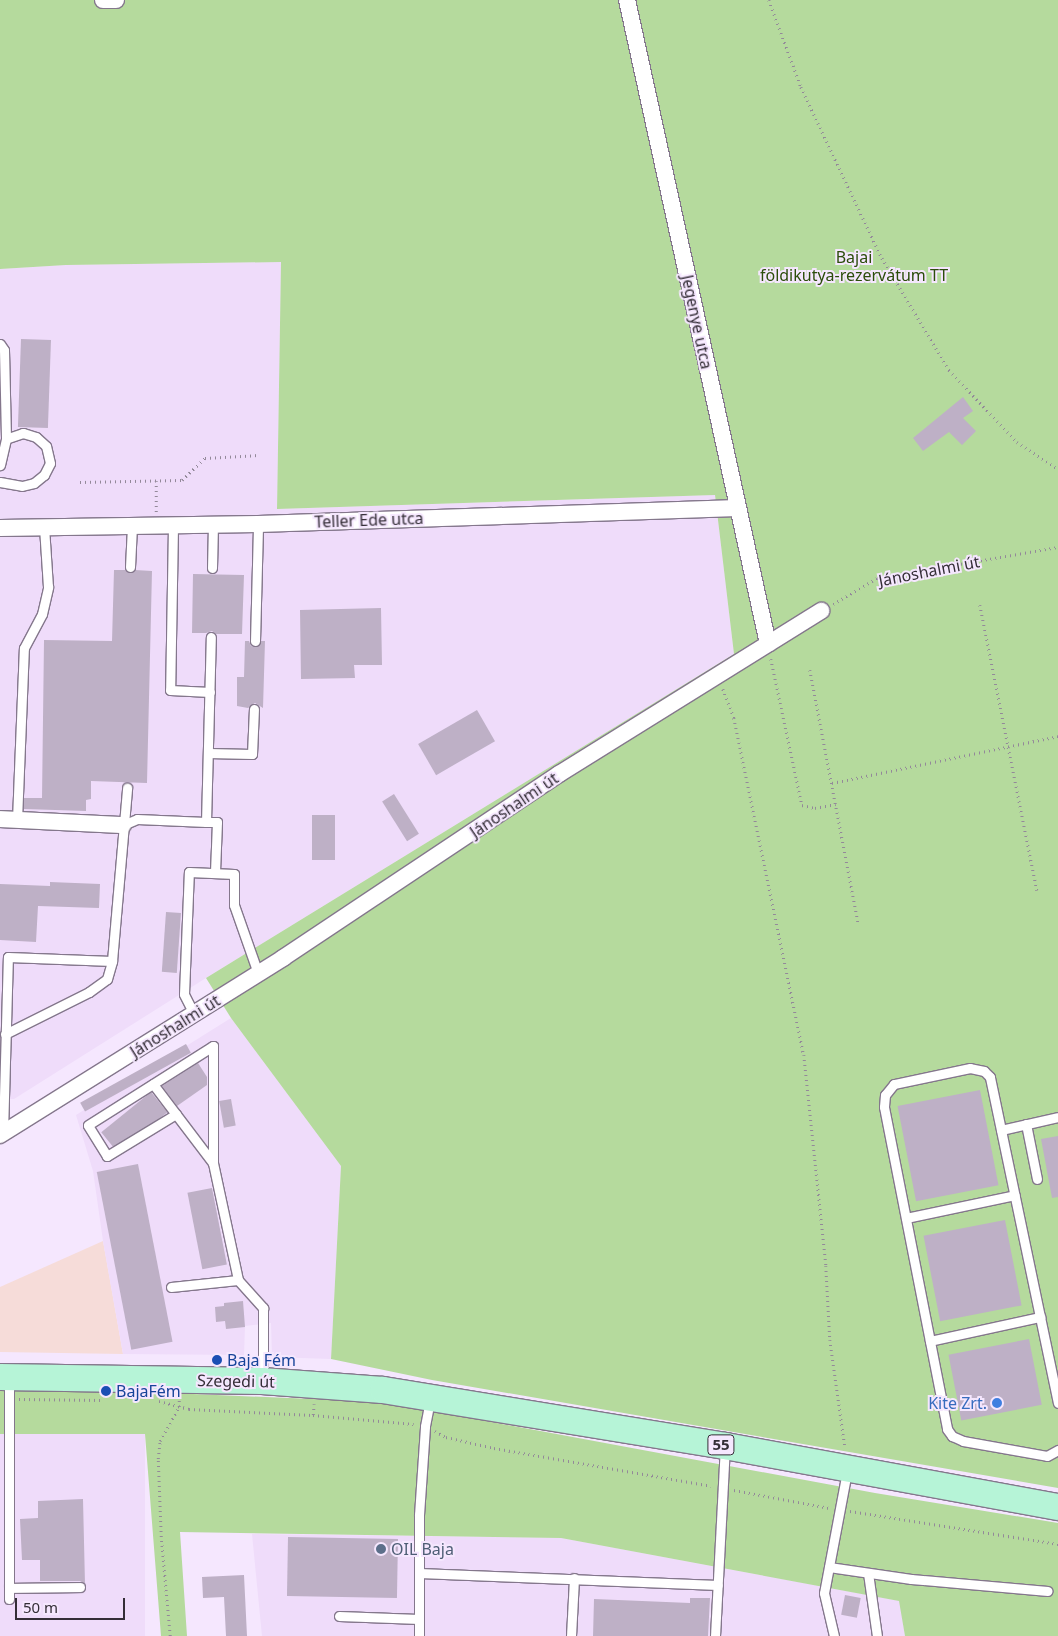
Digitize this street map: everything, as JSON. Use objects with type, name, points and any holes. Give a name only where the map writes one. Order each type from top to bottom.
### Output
[{"type":"main road","name":"Szegedi út","points":[[6,1384],[179,1380],[262,1381],[383,1390],[431,1397]]},
{"type":"main road","name":"55","points":[[431,1397],[725,1446],[1058,1507]]},
{"type":"street","points":[[103,0],[116,0]]},
{"type":"street","name":"Jegenye utca","points":[[627,0],[738,508],[762,648]]},
{"type":"street","name":"Teller Ede utca","points":[[0,528],[258,524],[738,508]]},
{"type":"street","name":"Jánoshalmi út","points":[[1,1134],[258,973],[559,774],[821,611]]},
{"type":"street","points":[[0,819],[124,825]]},
{"type":"lane","points":[[0,344],[4,350],[6,439],[0,465]]},
{"type":"lane","points":[[0,482],[22,486],[34,483],[44,475],[50,463],[46,446],[36,436],[23,433],[6,439]]},
{"type":"lane","points":[[255,641],[258,524]]},
{"type":"lane","points":[[212,568],[213,525]]},
{"type":"lane","points":[[130,567],[132,526]]},
{"type":"lane","points":[[173,526],[170,690],[210,692]]},
{"type":"lane","points":[[17,820],[24,648],[42,614],[48,586],[44,527]]},
{"type":"lane","points":[[206,822],[211,637]]},
{"type":"lane","points":[[208,753],[252,754],[254,709]]},
{"type":"lane","points":[[6,1034],[89,992],[107,979],[112,961],[127,788]]},
{"type":"lane","points":[[124,825],[137,819],[217,822],[215,872]]},
{"type":"lane","points":[[194,1014],[184,994],[189,872],[234,874],[234,905],[258,973]]},
{"type":"lane","points":[[1,1134],[8,957],[112,961]]},
{"type":"lane","points":[[176,1114],[107,1156],[88,1125],[213,1046],[213,1162],[238,1280],[260,1304],[264,1313],[262,1381]]},
{"type":"lane","points":[[1058,1402],[990,1077],[980,1069],[961,1069],[899,1081],[890,1086],[885,1095],[884,1108],[930,1341],[944,1423],[952,1436],[963,1442],[1047,1456],[1058,1450]]},
{"type":"lane","points":[[153,1084],[213,1162]]},
{"type":"lane","points":[[1001,1130],[1058,1117]]},
{"type":"lane","points":[[1026,1124],[1037,1179]]},
{"type":"lane","points":[[906,1218],[1015,1195]]},
{"type":"lane","points":[[171,1287],[238,1280]]},
{"type":"lane","points":[[930,1341],[1040,1317]]},
{"type":"lane","points":[[6,1384],[9,1599]]},
{"type":"lane","points":[[419,1636],[419,1515],[425,1426],[431,1397]]},
{"type":"lane","points":[[715,1636],[725,1446]]},
{"type":"lane","points":[[834,1636],[824,1593],[848,1468]]},
{"type":"lane","points":[[829,1567],[868,1573],[1047,1591]]},
{"type":"lane","points":[[419,1573],[718,1585]]},
{"type":"lane","points":[[868,1573],[877,1636]]},
{"type":"lane","points":[[571,1636],[574,1578]]},
{"type":"lane","points":[[9,1588],[80,1588]]},
{"type":"lane","points":[[340,1616],[419,1619]]},
{"type":"path","points":[[769,0],[801,87],[882,258],[949,370],[1017,442],[1058,469]]},
{"type":"path","points":[[80,482],[182,480],[205,458],[259,455]]},
{"type":"path","points":[[156,481],[156,526]]},
{"type":"path","name":"Jánoshalmi út","points":[[821,611],[877,578],[1058,547]]},
{"type":"path","points":[[980,605],[1037,890]]},
{"type":"path","points":[[762,648],[770,657],[802,805],[815,808],[836,804]]},
{"type":"path","points":[[810,670],[858,922]]},
{"type":"path","points":[[718,676],[734,718],[804,1055],[826,1266],[830,1340],[848,1468]]},
{"type":"path","points":[[832,783],[1058,736]]},
{"type":"path","points":[[170,1636],[160,1537],[158,1459],[160,1441],[179,1406],[179,1380]]},
{"type":"path","points":[[6,1384],[104,1400]]},
{"type":"path","points":[[151,1401],[189,1409],[313,1414],[425,1426],[446,1437],[494,1448],[840,1509],[1058,1544]]},
{"type":"shaded area","points":[[281,262],[277,509],[715,495],[734,654],[206,978],[14,1099],[0,1099],[0,269],[66,265]]},
{"type":"shaded area","points":[[231,1018],[341,1166],[331,1359],[272,1357],[271,1323],[245,1326],[244,1355],[123,1354],[93,1171],[76,1115]]},
{"type":"shaded area","points":[[103,1241],[123,1354],[0,1352],[0,1287]]},
{"type":"shaded area","points":[[0,1434],[145,1434],[145,1636],[0,1636]]},
{"type":"shaded area","points":[[252,1534],[561,1538],[900,1601],[905,1636],[262,1636]]},
{"type":"green space","name":"Bajai földikutya-rezervátum TT","points":[[0,0],[1058,0],[1058,1488],[432,1380],[331,1359],[341,1166],[231,1018],[206,978],[734,654],[715,495],[277,509],[281,262],[66,265],[0,269]]},
{"type":"green space","points":[[0,1390],[193,1394],[383,1402],[875,1493],[1058,1523],[1058,1636],[905,1636],[899,1601],[561,1538],[180,1532],[187,1636],[161,1636],[145,1434],[0,1434]]},
{"type":"building","points":[[21,339],[51,340],[48,428],[18,427]]},
{"type":"building","points":[[963,397],[973,411],[963,418],[976,431],[962,445],[949,432],[923,451],[913,438]]},
{"type":"building","points":[[114,570],[125,570],[130,573],[135,570],[152,571],[147,783],[91,781],[91,799],[86,800],[86,811],[24,809],[24,798],[42,798],[44,640],[112,641]]},
{"type":"building","points":[[193,574],[244,575],[242,634],[216,634],[212,631],[192,633]]},
{"type":"building","points":[[381,608],[382,665],[354,665],[355,678],[301,679],[300,610]]},
{"type":"building","points":[[245,641],[249,641],[251,646],[255,647],[261,641],[265,641],[263,708],[255,703],[248,708],[237,706],[237,677],[244,677]]},
{"type":"building","points":[[477,710],[495,741],[436,775],[418,744]]},
{"type":"building","points":[[394,794],[419,834],[407,841],[382,801]]},
{"type":"building","points":[[312,815],[335,815],[335,860],[312,860]]},
{"type":"building","points":[[50,882],[100,884],[99,908],[38,906],[36,942],[0,940],[0,884],[50,886]]},
{"type":"building","points":[[166,912],[181,913],[177,973],[162,972]]},
{"type":"building","points":[[186,1044],[191,1053],[85,1111],[80,1103]]},
{"type":"building","points":[[198,1063],[207,1077],[207,1085],[177,1106],[162,1086]]},
{"type":"building","points":[[980,1090],[999,1185],[916,1201],[898,1106]]},
{"type":"building","points":[[151,1092],[167,1112],[118,1152],[101,1132]]},
{"type":"building","points":[[231,1099],[236,1126],[224,1128],[219,1101]]},
{"type":"building","points":[[1058,1136],[1058,1197],[1052,1198],[1041,1139]]},
{"type":"building","points":[[138,1164],[173,1342],[131,1350],[97,1172]]},
{"type":"building","points":[[212,1188],[227,1265],[202,1269],[187,1193]]},
{"type":"building","points":[[1005,1220],[1022,1305],[940,1321],[924,1236]]},
{"type":"building","points":[[243,1301],[245,1327],[226,1329],[225,1321],[216,1322],[215,1307],[224,1306],[224,1303]]},
{"type":"building","points":[[1029,1339],[1042,1405],[961,1420],[949,1355]]},
{"type":"building","points":[[83,1499],[85,1584],[80,1581],[40,1581],[40,1560],[22,1560],[20,1519],[38,1518],[38,1501]]},
{"type":"building","points":[[288,1537],[398,1539],[397,1598],[287,1596]]},
{"type":"building","points":[[244,1575],[247,1636],[226,1636],[224,1597],[203,1598],[202,1577]]},
{"type":"building","points":[[845,1595],[861,1598],[857,1618],[841,1615]]},
{"type":"building","points":[[690,1598],[710,1598],[708,1636],[593,1636],[594,1599],[690,1603]]},
{"type":"place","name":"Baja Fém","points":[[217,1360]]},
{"type":"place","name":"BajaFém","points":[[106,1391]]},
{"type":"place","name":"Kite Zrt.","points":[[997,1403]]},
{"type":"place","name":"OIL Baja","points":[[381,1549]]}]
